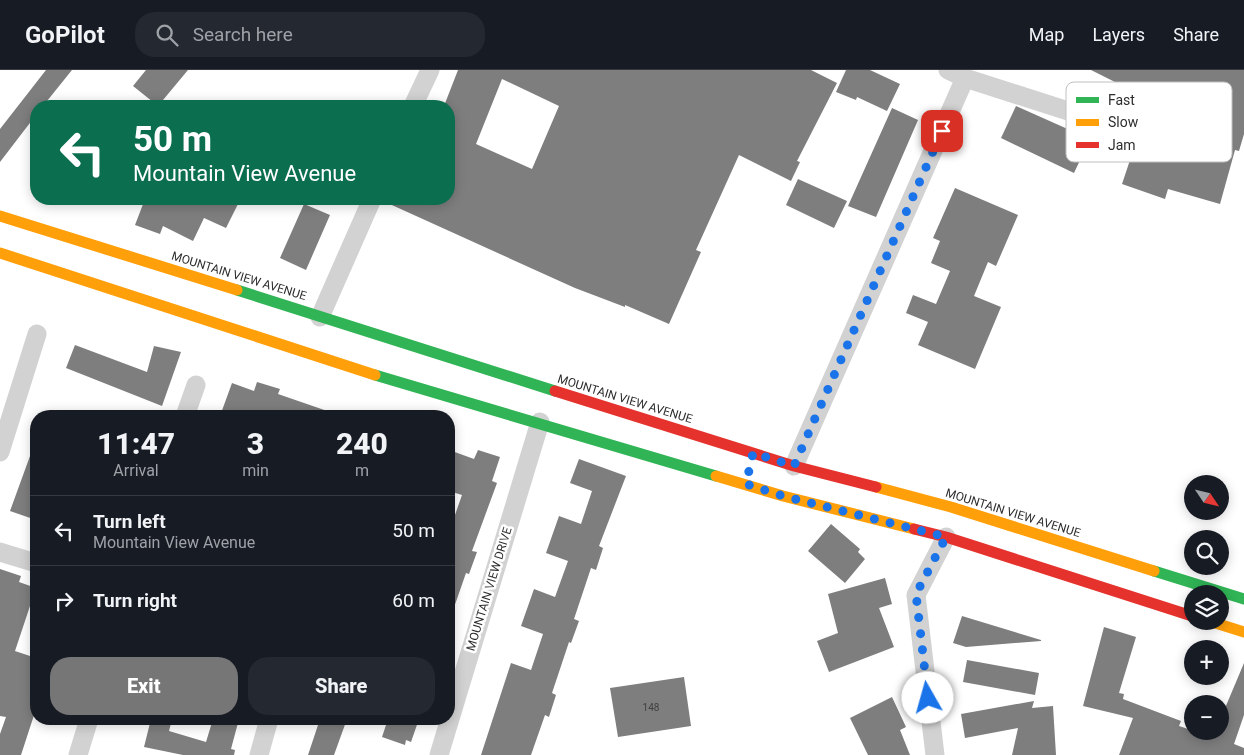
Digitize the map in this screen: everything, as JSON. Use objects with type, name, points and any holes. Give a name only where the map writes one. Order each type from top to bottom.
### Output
[{"type":"main road","name":"MOUNTAIN VIEW AVENUE","points":[[0,216],[320,316],[410,350],[794,466],[951,507],[1244,599]]},
{"type":"main road","points":[[0,252],[540,422],[748,476],[783,496],[946,537],[1184,613]]},
{"type":"main road","points":[[748,476],[753,453]]},
{"type":"main road","points":[[1229,627],[1244,632]]},
{"type":"street","points":[[416,100],[430,70]]},
{"type":"street","points":[[948,70],[965,78],[1066,110]]},
{"type":"street","points":[[794,466],[965,78]]},
{"type":"street","points":[[320,316],[369,205]]},
{"type":"street","points":[[0,452],[37,334]]},
{"type":"street","points":[[188,410],[196,385]]},
{"type":"street","name":"MOUNTAIN VIEW DRIVE","points":[[455,686],[540,422]]},
{"type":"street","points":[[935,755],[916,594],[946,537]]},
{"type":"street","points":[[0,552],[30,561]]},
{"type":"street","points":[[78,755],[87,725]]},
{"type":"street","points":[[258,755],[267,725]]},
{"type":"street","name":"MOUNTAIN VIEW DRIVE","points":[[439,755],[446,725]]},
{"type":"building","points":[[46,70],[72,70],[48,100],[30,100],[30,123],[0,162],[0,129]]},
{"type":"building","points":[[146,70],[188,70],[163,100],[150,100],[133,86]]},
{"type":"building","points":[[458,70],[811,70],[837,83],[797,161],[800,162],[791,181],[739,155],[696,250],[701,252],[669,324],[625,305],[625,307],[575,288],[392,205],[455,205],[455,100],[446,100]],"holes":[[[502,79],[559,106],[532,169],[476,144]]]},
{"type":"building","points":[[846,70],[870,70],[900,84],[887,111],[857,97],[856,100],[836,92]]},
{"type":"building","points":[[1091,70],[1244,70],[1244,134],[1239,151],[1235,150],[1232,161],[1232,82],[1115,82]]},
{"type":"building","points":[[1016,106],[1066,128],[1066,162],[1079,162],[1074,173],[1001,138]]},
{"type":"building","points":[[892,108],[918,120],[876,217],[848,206]]},
{"type":"building","points":[[1129,162],[1232,162],[1220,204],[1168,189],[1165,199],[1122,184]]},
{"type":"building","points":[[798,179],[847,201],[834,228],[786,205]]},
{"type":"building","points":[[955,188],[1018,215],[996,266],[988,262],[974,296],[1001,307],[975,369],[918,345],[928,322],[906,313],[913,295],[936,304],[950,271],[931,263],[940,241],[933,238]]},
{"type":"building","points":[[143,205],[238,205],[226,228],[204,218],[193,241],[163,226],[160,234],[135,225]]},
{"type":"building","points":[[304,205],[330,215],[306,270],[280,258]]},
{"type":"building","points":[[75,345],[147,372],[154,346],[181,352],[162,406],[66,368]]},
{"type":"building","points":[[257,382],[280,389],[278,394],[324,410],[222,410],[232,383],[254,391]]},
{"type":"building","points":[[478,450],[500,457],[492,481],[497,483],[472,551],[477,552],[469,574],[466,573],[455,605],[455,515],[462,495],[455,493],[455,452],[474,459]]},
{"type":"building","points":[[30,456],[30,518],[10,511]]},
{"type":"building","points":[[579,459],[626,476],[599,546],[603,548],[596,570],[591,568],[574,619],[579,621],[571,643],[569,642],[552,693],[556,695],[549,717],[545,715],[531,755],[481,755],[511,663],[531,670],[543,634],[521,626],[534,589],[555,597],[568,561],[546,553],[559,516],[581,524],[592,491],[570,483]]},
{"type":"building","points":[[831,524],[860,549],[858,552],[865,559],[845,583],[808,551]]},
{"type":"building","points":[[0,569],[21,576],[19,582],[30,586],[30,606],[15,651],[30,656],[31,725],[21,755],[0,755],[0,734],[6,717],[0,716]]},
{"type":"building","points":[[885,578],[892,604],[879,608],[894,647],[829,672],[817,641],[838,633],[828,594]]},
{"type":"building","points":[[962,616],[1041,641],[966,647],[953,643]]},
{"type":"building","points":[[1104,627],[1136,637],[1119,693],[1124,694],[1123,699],[1181,721],[1179,726],[1184,728],[1184,740],[1229,740],[1229,699],[1244,663],[1244,715],[1234,744],[1244,748],[1244,755],[1119,755],[1133,718],[1083,706]]},
{"type":"building","points":[[967,660],[1039,673],[1035,695],[963,682]]},
{"type":"building","points":[[684,677],[691,726],[618,737],[610,688]]},
{"type":"building","points":[[892,697],[906,727],[900,730],[910,755],[868,755],[850,718]]},
{"type":"building","points":[[1034,701],[1032,708],[1053,706],[1056,755],[1012,755],[1018,728],[965,738],[961,714]]},
{"type":"building","points":[[150,725],[170,725],[169,731],[206,742],[211,725],[237,725],[231,749],[235,750],[234,755],[183,755],[144,747]]},
{"type":"building","points":[[318,725],[345,725],[334,755],[308,755]]},
{"type":"building","points":[[386,725],[417,725],[411,742],[406,740],[405,745],[382,737]]},
{"type":"traffic: fast","points":[[237,290],[555,391]]},
{"type":"traffic: fast","points":[[375,375],[716,476]]},
{"type":"traffic: fast","points":[[1154,571],[1244,599]]},
{"type":"traffic: slow","points":[[0,216],[237,290]]},
{"type":"traffic: slow","points":[[0,253],[375,375]]},
{"type":"traffic: slow","points":[[716,476],[783,496],[914,529]]},
{"type":"traffic: slow","points":[[876,487],[951,507],[1154,571]]},
{"type":"traffic: slow","points":[[1229,627],[1244,632]]},
{"type":"traffic: jam","points":[[555,391],[794,466],[876,487]]},
{"type":"traffic: jam","points":[[914,529],[946,537],[1184,613]]},
{"type":"route","points":[[928,698],[916,594],[946,537],[783,496],[746,484],[753,453],[794,466],[942,131]]}]
